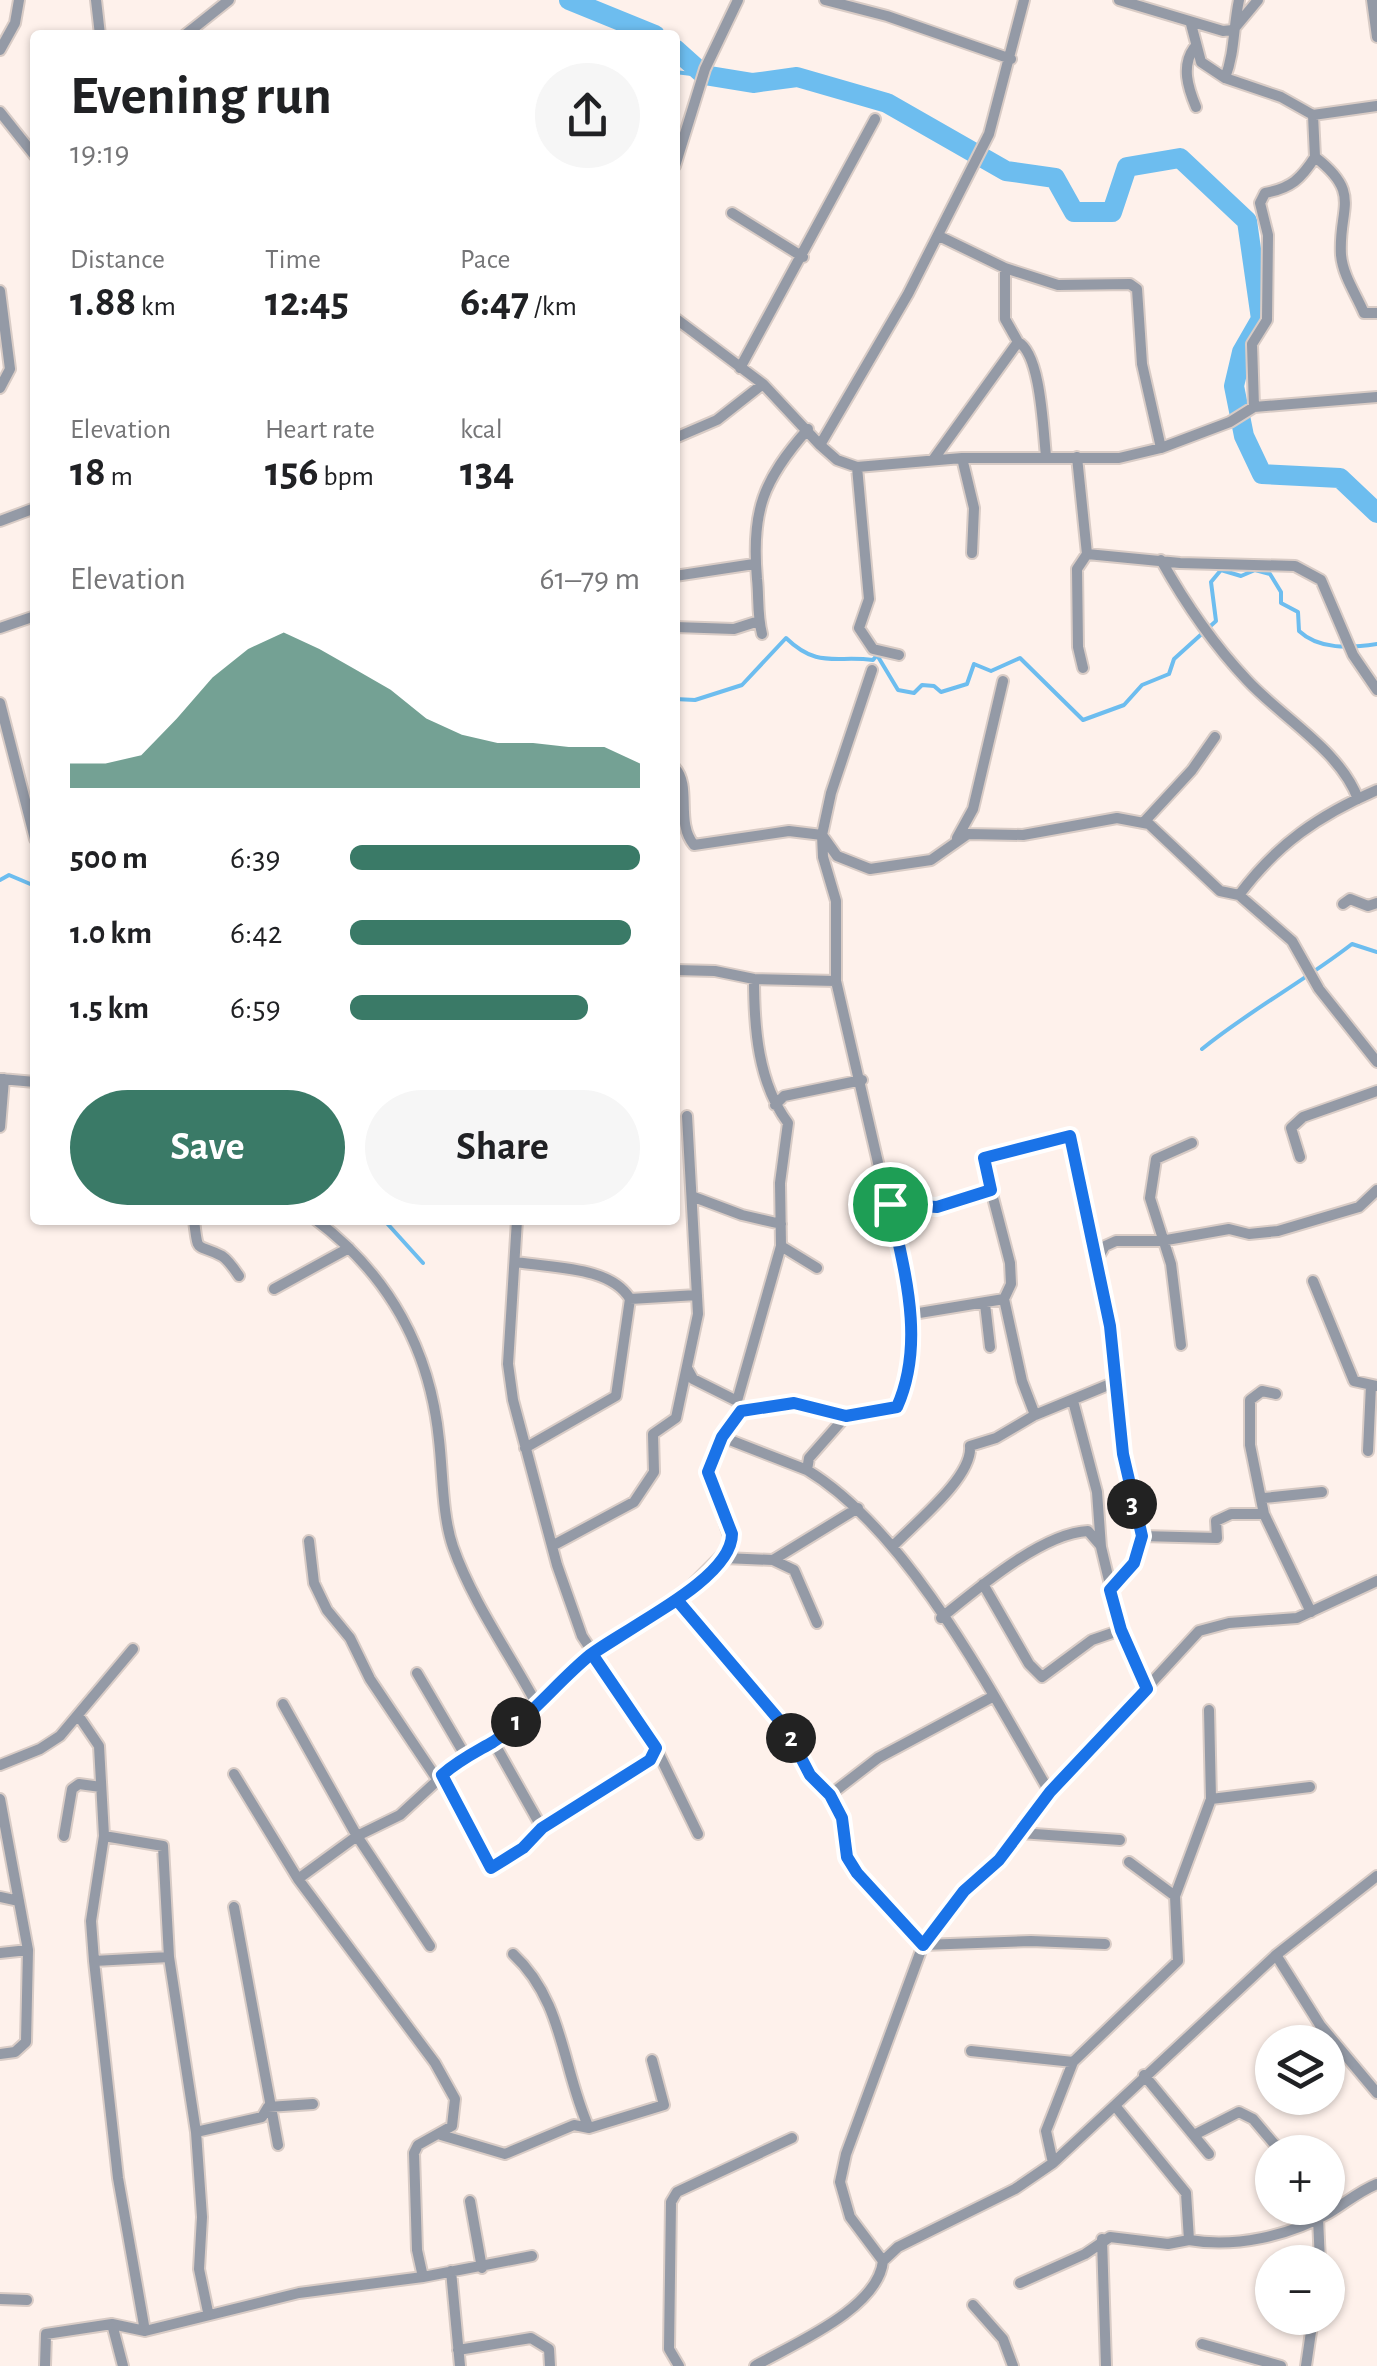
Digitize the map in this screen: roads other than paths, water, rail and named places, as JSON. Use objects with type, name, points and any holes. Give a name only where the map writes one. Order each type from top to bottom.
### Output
[{"type":"street","points":[[0,50],[14,23],[19,0]]},
{"type":"street","points":[[96,0],[99,30]]},
{"type":"street","points":[[192,30],[228,0]]},
{"type":"street","points":[[680,150],[705,69],[738,0]]},
{"type":"street","points":[[825,0],[887,16],[1011,59]]},
{"type":"street","points":[[820,445],[939,236],[979,156],[1011,59],[1024,0]]},
{"type":"street","points":[[1224,78],[1236,44],[1233,30],[1239,0]]},
{"type":"street","points":[[1233,30],[1258,0]]},
{"type":"street","points":[[1372,0],[1377,37]]},
{"type":"street","points":[[1127,2],[1191,24],[1233,30]]},
{"type":"street","points":[[1191,24],[1194,48],[1201,62],[1224,78],[1281,97],[1313,115],[1377,106]]},
{"type":"street","points":[[1194,48],[1187,57],[1186,76],[1196,107]]},
{"type":"street","points":[[0,112],[30,150]]},
{"type":"street","points":[[1254,406],[1252,344],[1266,320],[1268,234],[1260,203],[1265,193],[1289,188],[1302,178],[1315,157],[1313,115]]},
{"type":"street","points":[[740,368],[874,119]]},
{"type":"street","points":[[1315,157],[1337,174],[1344,196],[1344,272],[1364,314],[1377,312]]},
{"type":"street","points":[[732,212],[803,256]]},
{"type":"street","points":[[939,236],[1005,268],[1058,284],[1130,284],[1137,289],[1142,364],[1161,448]]},
{"type":"street","points":[[1005,268],[1004,319],[1018,342],[1026,346],[1034,366],[1046,456]]},
{"type":"street","points":[[0,291],[10,370],[0,388]]},
{"type":"street","points":[[680,322],[762,384],[836,460],[857,467],[962,458],[1119,458],[1161,448],[1230,422],[1254,406],[1377,397]]},
{"type":"street","points":[[933,460],[1018,342]]},
{"type":"street","points":[[680,436],[717,420],[762,384]]},
{"type":"street","points":[[680,627],[760,628],[754,564],[758,505],[776,465],[808,429]]},
{"type":"street","points":[[1077,457],[1086,554],[1077,569],[1078,647],[1083,668]]},
{"type":"street","points":[[962,458],[974,508],[972,553]]},
{"type":"street","points":[[857,467],[868,599],[859,628],[873,649],[899,655]]},
{"type":"street","points":[[0,520],[30,510]]},
{"type":"street","points":[[1086,554],[1294,566],[1321,580],[1353,655],[1377,690]]},
{"type":"street","points":[[1160,560],[1206,630],[1246,679],[1349,775],[1358,799]]},
{"type":"street","points":[[680,575],[754,564]]},
{"type":"street","points":[[0,628],[30,618]]},
{"type":"street","points":[[686,1367],[693,1380],[739,1406],[794,1403],[846,1416],[897,1407],[905,1381],[913,1314],[862,1080],[836,981],[836,901],[823,857],[822,835],[831,793],[872,670]]},
{"type":"street","points":[[680,779],[685,834],[694,845],[789,831],[822,835],[836,856],[870,869],[931,860],[956,838],[974,808],[1002,681]]},
{"type":"street","points":[[0,702],[30,819]]},
{"type":"street","points":[[1143,823],[1192,770],[1214,737]]},
{"type":"street","points":[[1240,895],[1270,855],[1377,790]]},
{"type":"street","points":[[956,838],[968,834],[1023,835],[1090,821],[1143,823],[1220,891],[1240,895],[1292,940],[1318,988],[1377,1062]]},
{"type":"street","points":[[1343,904],[1350,899],[1368,906],[1377,903]]},
{"type":"street","points":[[680,970],[715,971],[754,979],[836,981]]},
{"type":"street","points":[[298,1879],[357,1836],[400,1815],[465,1755],[494,1741],[592,1654],[677,1600],[724,1558],[732,1545],[732,1534],[708,1472],[739,1406],[781,1246],[780,1184],[788,1123],[774,1105],[757,1046],[754,979]]},
{"type":"street","points":[[0,1127],[2,1079],[30,1082]]},
{"type":"street","points":[[774,1105],[784,1096],[862,1080]]},
{"type":"street","points":[[1300,1158],[1291,1128],[1303,1116],[1377,1091]]},
{"type":"street","points":[[552,1546],[634,1502],[654,1472],[653,1434],[676,1418],[698,1314],[687,1116]]},
{"type":"street","points":[[1035,1416],[1022,1381],[1004,1299],[1011,1284],[1010,1263],[984,1158],[1070,1136],[1110,1326],[1113,1383],[1134,1519],[1142,1536],[1134,1563],[1110,1590]]},
{"type":"street","points":[[1181,1345],[1170,1264],[1150,1198],[1156,1159],[1192,1142]]},
{"type":"street","points":[[890,1204],[937,1207],[991,1190]]},
{"type":"street","points":[[1096,1261],[1104,1246],[1116,1241],[1161,1241],[1228,1229],[1249,1234],[1278,1231],[1359,1207],[1377,1190]]},
{"type":"street","points":[[694,1197],[781,1224]]},
{"type":"street","points":[[195,1225],[197,1245],[205,1253],[223,1256],[240,1276]]},
{"type":"street","points":[[322,1225],[350,1248],[398,1306],[415,1339],[436,1412],[453,1546],[536,1703]]},
{"type":"street","points":[[518,1225],[508,1364],[525,1448],[552,1546],[592,1654],[656,1748],[698,1834]]},
{"type":"street","points":[[781,1246],[817,1268]]},
{"type":"street","points":[[274,1290],[350,1248]]},
{"type":"street","points":[[517,1262],[598,1275],[616,1282],[630,1299],[616,1396],[525,1448]]},
{"type":"street","points":[[1313,1281],[1342,1342],[1350,1374],[1354,1380],[1374,1385],[1368,1450]]},
{"type":"street","points":[[630,1299],[697,1295]]},
{"type":"street","points":[[913,1314],[1004,1299]]},
{"type":"street","points":[[984,1304],[990,1347]]},
{"type":"street","points":[[893,1546],[964,1474],[971,1457],[970,1446],[996,1438],[1035,1416],[1113,1383]]},
{"type":"street","points":[[1276,1394],[1262,1391],[1250,1400],[1250,1445],[1264,1498],[1264,1514],[1311,1612]]},
{"type":"street","points":[[1072,1400],[1098,1492],[1101,1547],[1110,1590],[1121,1630],[1147,1689]]},
{"type":"street","points":[[807,1470],[809,1458],[846,1416]]},
{"type":"street","points":[[722,1437],[807,1470],[858,1508],[893,1546],[994,1696],[1050,1792]]},
{"type":"street","points":[[1264,1498],[1322,1492]]},
{"type":"street","points":[[773,1560],[858,1508]]},
{"type":"street","points":[[1142,1536],[1217,1538],[1216,1521],[1231,1514],[1264,1514]]},
{"type":"street","points":[[941,1618],[984,1584],[1075,1532],[1088,1531],[1101,1547]]},
{"type":"street","points":[[309,1541],[314,1583],[326,1610],[350,1638],[370,1679],[440,1777],[491,1868],[523,1848],[542,1828],[650,1760],[656,1748]]},
{"type":"street","points":[[724,1558],[773,1560],[794,1570],[817,1623]]},
{"type":"street","points":[[884,2261],[850,2218],[840,2182],[846,2154],[923,1945],[964,1891],[999,1860],[1050,1792],[1199,1631],[1230,1622],[1297,1618],[1377,1581]]},
{"type":"street","points":[[984,1584],[1029,1664],[1042,1677],[1092,1640],[1121,1630]]},
{"type":"street","points":[[677,1600],[785,1727],[810,1775],[830,1795],[842,1818],[847,1857],[857,1873],[923,1945]]},
{"type":"street","points":[[0,1764],[40,1750],[78,1716],[133,1649]]},
{"type":"street","points":[[417,1673],[465,1755]]},
{"type":"street","points":[[830,1795],[878,1758],[994,1696]]},
{"type":"street","points":[[283,1704],[357,1836],[430,1946]]},
{"type":"street","points":[[1052,2163],[1046,2131],[1074,2062],[1175,1967],[1179,1954],[1175,1896],[1211,1800],[1209,1710]]},
{"type":"street","points":[[78,1716],[98,1746],[104,1836],[91,1920],[94,1961],[118,2178],[145,2330]]},
{"type":"street","points":[[494,1741],[542,1828]]},
{"type":"street","points":[[234,1774],[298,1879],[450,2088],[455,2120],[442,2134],[418,2144],[414,2153],[417,2250],[423,2277]]},
{"type":"street","points":[[64,1836],[72,1788],[79,1784],[100,1786]]},
{"type":"street","points":[[1211,1800],[1310,1787]]},
{"type":"street","points":[[0,1801],[28,1950],[26,2042],[15,2052],[0,2054]]},
{"type":"street","points":[[1020,1833],[1120,1840]]},
{"type":"street","points":[[104,1836],[163,1846],[168,1957],[196,2132],[202,2217],[199,2269],[208,2312]]},
{"type":"street","points":[[1129,1862],[1175,1896]]},
{"type":"street","points":[[755,2366],[866,2298],[884,2261],[898,2247],[1016,2189],[1052,2163],[1276,1955],[1377,1876]]},
{"type":"street","points":[[0,1897],[19,1901]]},
{"type":"street","points":[[234,1907],[268,2107],[278,2144]]},
{"type":"street","points":[[923,1945],[1030,1940],[1105,1944]]},
{"type":"street","points":[[0,1953],[28,1950]]},
{"type":"street","points":[[512,1954],[528,1968],[552,2007],[590,2128]]},
{"type":"street","points":[[1276,1955],[1320,2024],[1377,2094]]},
{"type":"street","points":[[94,1961],[168,1957]]},
{"type":"street","points":[[971,2050],[1074,2062]]},
{"type":"street","points":[[442,2134],[505,2154],[574,2125],[590,2128],[664,2104],[652,2060]]},
{"type":"street","points":[[1144,2075],[1209,2154]]},
{"type":"street","points":[[268,2107],[314,2104]]},
{"type":"street","points":[[196,2132],[262,2117],[268,2107]]},
{"type":"street","points":[[1116,2107],[1186,2193],[1190,2240]]},
{"type":"street","points":[[1194,2136],[1240,2112],[1253,2119],[1267,2135]]},
{"type":"street","points":[[679,2366],[669,2349],[670,2202],[677,2192],[792,2138]]},
{"type":"street","points":[[1345,2201],[1377,2184]]},
{"type":"street","points":[[470,2202],[482,2268]]},
{"type":"street","points":[[1020,2283],[1085,2254],[1102,2239],[1168,2244],[1190,2240],[1236,2242],[1294,2225]]},
{"type":"street","points":[[1102,2239],[1106,2366]]},
{"type":"street","points":[[45,2366],[46,2334],[112,2324],[145,2330],[299,2293],[482,2268],[532,2256]]},
{"type":"street","points":[[451,2271],[460,2366]]},
{"type":"street","points":[[0,2299],[27,2300]]},
{"type":"street","points":[[974,2305],[1003,2340],[1013,2366]]},
{"type":"street","points":[[112,2324],[123,2366]]},
{"type":"street","points":[[1306,2366],[1311,2335]]},
{"type":"street","points":[[458,2350],[530,2338],[549,2349],[550,2366]]},
{"type":"street","points":[[1202,2344],[1281,2366]]},
{"type":"waterway","points":[[569,0],[643,30]]},
{"type":"waterway","points":[[680,53],[704,75],[753,83],[797,77],[887,103],[1006,171],[1055,178],[1074,212],[1112,212],[1127,167],[1180,158],[1247,221],[1261,319],[1242,352],[1234,386],[1244,436],[1262,474],[1340,478],[1377,513]]},
{"type":"waterway","points":[[680,73],[700,75]]},
{"type":"waterway","points":[[680,699],[695,700],[742,685],[786,638],[808,654],[828,659],[873,660],[877,655],[898,690],[914,693],[922,685],[934,686],[941,692],[967,684],[974,664],[991,671],[1020,658],[1083,720],[1124,705],[1142,685],[1169,674],[1174,659],[1216,621],[1211,582],[1221,570],[1241,576],[1255,570],[1270,574],[1281,592],[1281,603],[1298,612],[1299,631],[1316,642],[1346,647],[1377,644]]},
{"type":"waterway","points":[[0,880],[9,875],[30,884]]},
{"type":"waterway","points":[[1202,1049],[1352,944],[1377,952]]},
{"type":"waterway","points":[[389,1225],[423,1263]]}]
